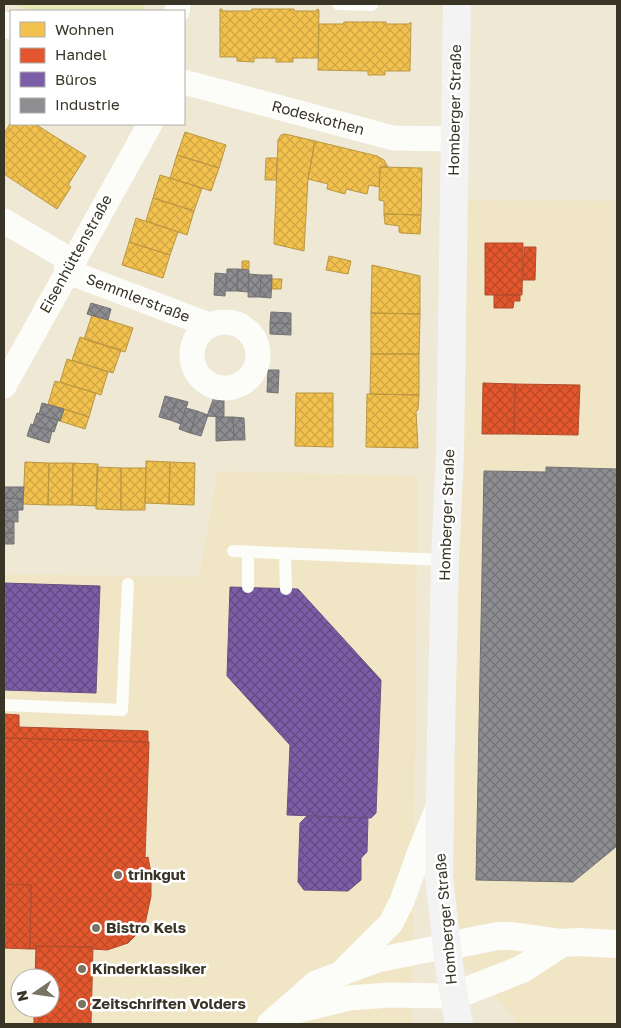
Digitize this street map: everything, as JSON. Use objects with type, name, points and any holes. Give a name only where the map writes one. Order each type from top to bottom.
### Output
[{"type":"main road","name":"Homberger Straße","points":[[457,4],[450,442],[439,805],[440,877],[447,946],[459,1024]]},
{"type":"street","name":"Rodeskothen","points":[[185,82],[393,138],[455,139]]},
{"type":"street","name":"Eisenhüttenstraße","points":[[4,386],[69,266],[149,125]]},
{"type":"street","name":"Semmlerstraße","points":[[4,221],[69,266],[209,325]]},
{"type":"street","points":[[342,972],[391,923],[402,902],[439,805]]},
{"type":"street","points":[[274,1020],[316,983],[377,960],[498,936],[512,936],[562,943],[617,944]]},
{"type":"street","points":[[274,1020],[348,998],[389,995],[454,996],[522,969],[562,943]]},
{"type":"lane","points":[[338,4],[372,5]]},
{"type":"lane","points":[[233,552],[445,560]]},
{"type":"lane","points":[[248,552],[248,587]]},
{"type":"lane","points":[[285,554],[286,589]]},
{"type":"lane","points":[[4,705],[122,710],[128,584]]},
{"type":"shaded area","points":[[454,200],[617,201],[617,1024],[517,1024],[515,1017],[447,946]]},
{"type":"shaded area","points":[[218,471],[418,476],[412,1024],[4,1024],[4,574],[199,577]]},
{"type":"green space","points":[[8,4],[144,4],[144,10],[31,10]]},
{"type":"building: Wohnen","points":[[220,9],[222,11],[251,11],[252,9],[319,10],[318,58],[293,58],[293,62],[276,62],[276,58],[254,58],[254,62],[237,61],[237,57],[220,57]]},
{"type":"building: Wohnen","points":[[344,22],[409,24],[411,22],[410,71],[385,71],[385,75],[368,75],[368,71],[318,70],[319,24],[343,24]]},
{"type":"building: Wohnen","points":[[10,124],[37,125],[86,156],[68,185],[71,187],[57,209],[4,174],[4,134]]},
{"type":"building: Wohnen","points":[[185,132],[226,145],[219,168],[177,155]]},
{"type":"building: Wohnen","points":[[285,134],[315,141],[308,179],[304,251],[274,244],[278,140],[281,135]]},
{"type":"building: Wohnen","points":[[315,141],[377,156],[384,160],[388,167],[380,167],[379,187],[369,185],[367,194],[346,189],[345,194],[327,189],[328,184],[308,179]]},
{"type":"building: Wohnen","points":[[177,155],[219,168],[211,191],[170,178]]},
{"type":"building: Wohnen","points":[[266,158],[277,158],[276,180],[265,180]]},
{"type":"building: Wohnen","points":[[380,167],[422,168],[421,215],[384,214],[384,201],[379,200]]},
{"type":"building: Wohnen","points":[[160,175],[202,188],[194,211],[153,198]]},
{"type":"building: Wohnen","points":[[153,198],[194,211],[187,235],[146,221]]},
{"type":"building: Wohnen","points":[[384,214],[421,215],[420,234],[399,232],[399,226],[385,224]]},
{"type":"building: Wohnen","points":[[136,218],[178,232],[170,255],[129,242]]},
{"type":"building: Wohnen","points":[[129,242],[170,255],[163,278],[122,265]]},
{"type":"building: Wohnen","points":[[329,256],[351,261],[348,274],[326,270]]},
{"type":"building: Wohnen","points":[[242,261],[249,261],[249,269],[242,269]]},
{"type":"building: Wohnen","points":[[372,265],[420,276],[420,314],[371,313]]},
{"type":"building: Wohnen","points":[[272,279],[282,279],[281,289],[272,289]]},
{"type":"building: Wohnen","points":[[371,313],[420,314],[419,354],[371,354]]},
{"type":"building: Wohnen","points":[[92,315],[133,328],[125,352],[84,339]]},
{"type":"building: Wohnen","points":[[80,337],[121,350],[113,373],[72,360]]},
{"type":"building: Wohnen","points":[[371,354],[419,354],[419,395],[370,394]]},
{"type":"building: Wohnen","points":[[67,359],[108,372],[101,395],[60,382]]},
{"type":"building: Wohnen","points":[[55,381],[96,393],[89,417],[48,404]]},
{"type":"building: Wohnen","points":[[296,393],[333,393],[333,447],[295,446]]},
{"type":"building: Wohnen","points":[[367,394],[419,395],[418,410],[416,411],[418,448],[366,447]]},
{"type":"building: Wohnen","points":[[64,409],[89,417],[85,429],[60,421]]},
{"type":"building: Wohnen","points":[[146,461],[170,462],[169,504],[145,503]]},
{"type":"building: Wohnen","points":[[25,462],[49,463],[48,505],[23,504]]},
{"type":"building: Wohnen","points":[[170,462],[195,463],[194,505],[169,504]]},
{"type":"building: Wohnen","points":[[49,463],[73,463],[72,505],[48,505]]},
{"type":"building: Wohnen","points":[[73,463],[98,464],[96,506],[72,505]]},
{"type":"building: Wohnen","points":[[97,467],[121,468],[121,510],[96,509]]},
{"type":"building: Wohnen","points":[[121,468],[146,468],[145,510],[121,510]]},
{"type":"building: Handel","points":[[485,243],[523,243],[522,295],[485,295]]},
{"type":"building: Handel","points":[[524,247],[536,247],[535,280],[523,280]]},
{"type":"building: Handel","points":[[494,295],[520,295],[520,301],[514,301],[513,308],[494,308]]},
{"type":"building: Handel","points":[[483,383],[515,384],[514,434],[482,434]]},
{"type":"building: Handel","points":[[515,384],[580,385],[578,435],[514,434]]},
{"type":"building: Handel","points":[[4,714],[19,715],[19,727],[148,731],[148,742],[4,738]]},
{"type":"building: Handel","points":[[4,738],[149,742],[145,858],[148,857],[151,873],[151,896],[145,924],[128,943],[107,950],[93,949],[93,947],[36,946],[36,949],[30,949],[31,885],[4,884]]},
{"type":"building: Handel","points":[[4,884],[31,885],[30,949],[4,948]]},
{"type":"building: Handel","points":[[36,946],[93,947],[91,1024],[34,1024],[34,1018],[60,1018],[60,968],[35,968]]},
{"type":"building: Büros","points":[[4,583],[100,586],[96,693],[4,690]]},
{"type":"building: Büros","points":[[230,587],[298,589],[381,680],[376,813],[371,818],[287,815],[290,745],[227,676]]},
{"type":"building: Büros","points":[[307,816],[368,818],[367,852],[361,858],[361,880],[348,891],[304,890],[298,882],[300,823]]},
{"type":"building: Industrie","points":[[227,269],[238,269],[237,291],[226,291]]},
{"type":"building: Industrie","points":[[238,269],[249,270],[248,292],[237,291]]},
{"type":"building: Industrie","points":[[215,273],[226,274],[225,296],[214,295]]},
{"type":"building: Industrie","points":[[249,274],[261,275],[260,297],[248,297]]},
{"type":"building: Industrie","points":[[261,275],[272,275],[271,298],[260,297]]},
{"type":"building: Industrie","points":[[91,303],[111,309],[108,320],[87,314]]},
{"type":"building: Industrie","points":[[271,312],[291,313],[291,324],[270,323]]},
{"type":"building: Industrie","points":[[270,323],[291,324],[291,335],[270,334]]},
{"type":"building: Industrie","points":[[268,370],[279,370],[278,393],[267,392]]},
{"type":"building: Industrie","points":[[165,396],[177,399],[170,420],[159,417]]},
{"type":"building: Industrie","points":[[214,397],[224,397],[224,417],[207,416]]},
{"type":"building: Industrie","points":[[177,399],[188,402],[181,424],[170,420]]},
{"type":"building: Industrie","points":[[42,403],[64,409],[60,421],[39,414]]},
{"type":"building: Industrie","points":[[186,408],[197,411],[190,433],[179,429]]},
{"type":"building: Industrie","points":[[197,411],[208,415],[201,436],[190,433]]},
{"type":"building: Industrie","points":[[37,413],[58,420],[54,432],[33,425]]},
{"type":"building: Industrie","points":[[216,417],[233,417],[234,440],[216,441]]},
{"type":"building: Industrie","points":[[233,417],[244,418],[245,440],[234,440]]},
{"type":"building: Industrie","points":[[31,424],[52,431],[49,443],[27,436]]},
{"type":"building: Industrie","points":[[546,467],[617,469],[617,846],[573,882],[476,880],[484,471],[546,472]]},
{"type":"building: Industrie","points":[[4,487],[24,487],[23,499],[4,498]]},
{"type":"building: Industrie","points":[[4,498],[23,499],[23,510],[4,510]]},
{"type":"building: Industrie","points":[[4,510],[18,510],[18,522],[4,521]]},
{"type":"building: Industrie","points":[[4,521],[14,521],[14,533],[4,533]]},
{"type":"building: Industrie","points":[[4,533],[14,533],[14,544],[4,544]]},
{"type":"place","name":"trinkgut","points":[[118,875]]},
{"type":"place","name":"Bistro Kels","points":[[96,928]]},
{"type":"place","name":"Kinderklassiker","points":[[82,969]]},
{"type":"place","name":"Zeitschriften Volders","points":[[82,1004]]}]
